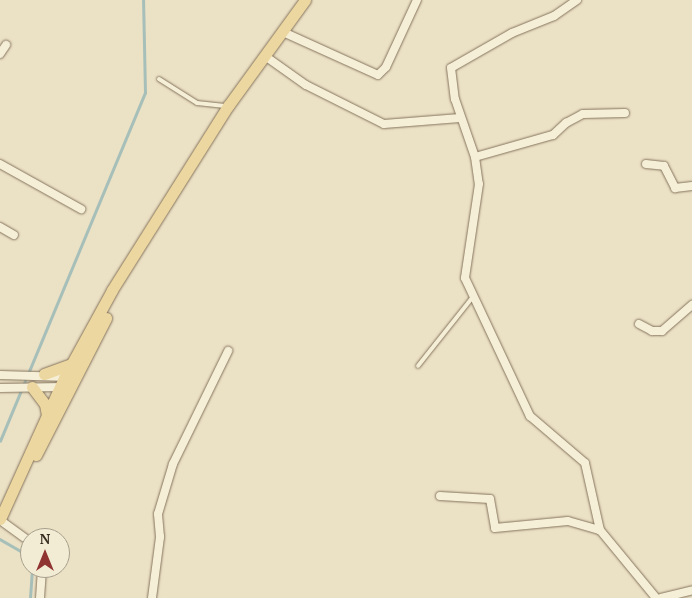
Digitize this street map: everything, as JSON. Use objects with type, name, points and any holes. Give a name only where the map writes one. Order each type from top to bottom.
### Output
[{"type":"main road","points":[[0,518],[127,270],[228,106],[305,0]]},
{"type":"main road","points":[[0,518],[47,415],[68,383],[72,364],[112,290],[127,270]]},
{"type":"main road","points":[[41,374],[72,364]]},
{"type":"main road","points":[[31,387],[45,404],[47,415]]},
{"type":"street","points":[[283,32],[378,75],[386,67],[417,0]]},
{"type":"street","points":[[577,0],[554,16],[453,64],[452,76],[460,118],[474,157],[479,184],[465,268],[472,298],[530,416],[585,463],[600,530],[656,598]]},
{"type":"street","points":[[0,54],[6,45]]},
{"type":"street","points":[[265,56],[306,85],[384,124],[460,118]]},
{"type":"street","points":[[474,157],[553,136],[566,122],[582,114],[625,112]]},
{"type":"street","points":[[0,164],[81,209]]},
{"type":"street","points":[[646,164],[664,166],[675,188],[692,186]]},
{"type":"street","points":[[0,227],[14,235]]},
{"type":"street","points":[[638,324],[652,331],[662,331],[692,305]]},
{"type":"street","points":[[152,598],[160,537],[158,514],[173,464],[228,350]]},
{"type":"street","points":[[0,375],[41,374],[68,383]]},
{"type":"street","points":[[3,388],[68,383]]},
{"type":"street","points":[[440,496],[490,499],[495,528],[568,521],[600,530]]},
{"type":"street","points":[[0,518],[20,534]]},
{"type":"street","points":[[40,598],[41,578]]},
{"type":"street","points":[[662,598],[692,590]]},
{"type":"lane","points":[[160,78],[198,103],[228,106]]},
{"type":"lane","points":[[418,366],[472,298]]},
{"type":"waterway","points":[[0,441],[145,93],[143,0]]},
{"type":"waterway","points":[[0,539],[20,550]]},
{"type":"waterway","points":[[30,598],[31,578]]}]
